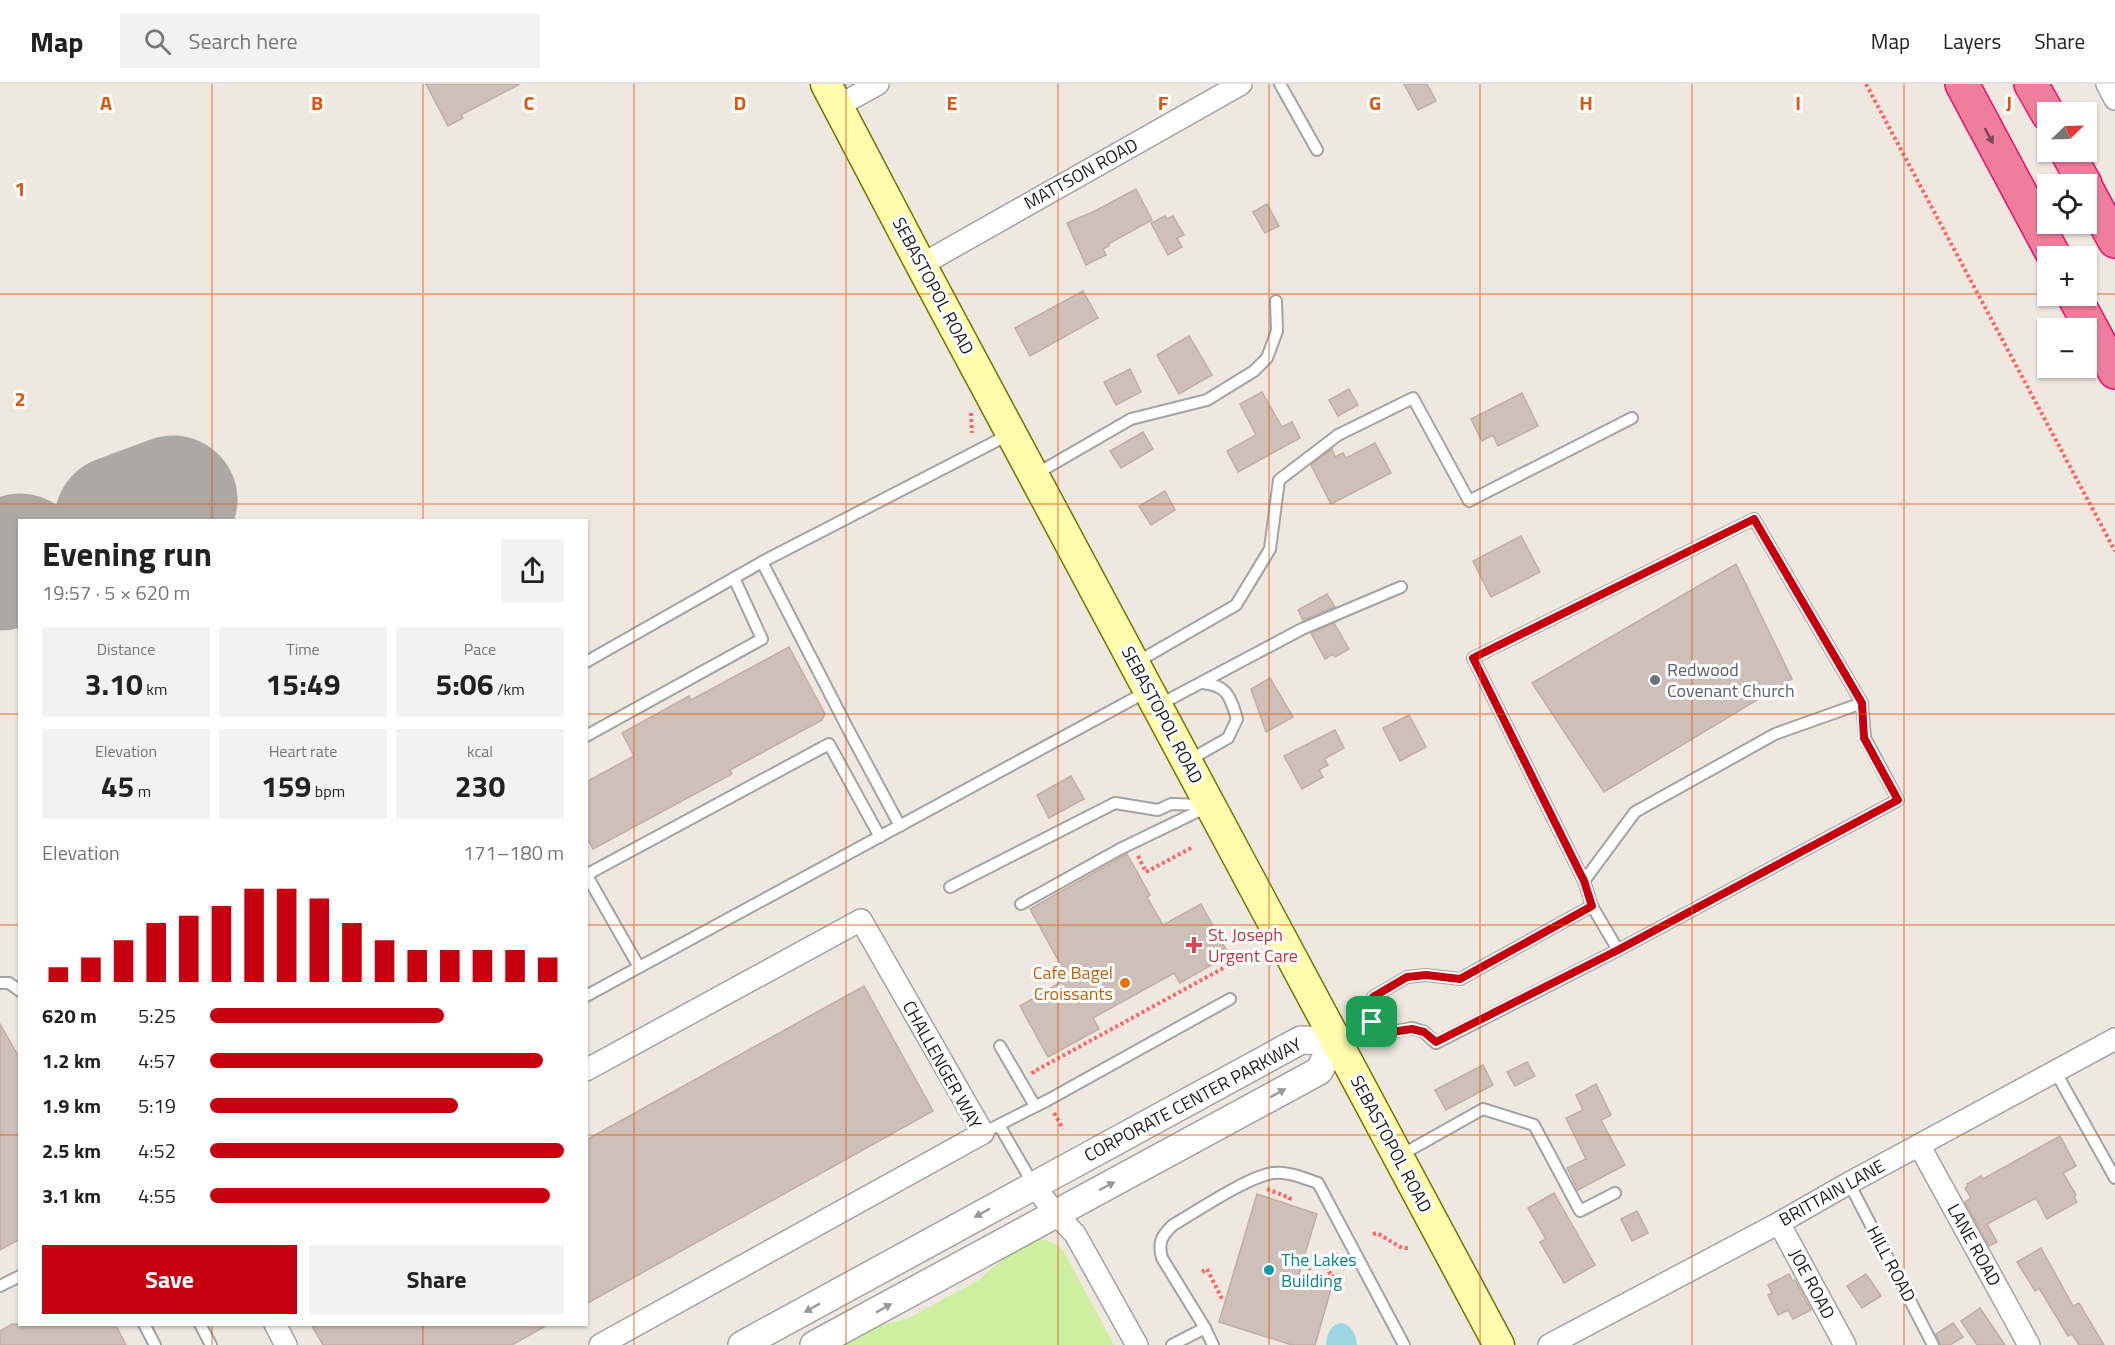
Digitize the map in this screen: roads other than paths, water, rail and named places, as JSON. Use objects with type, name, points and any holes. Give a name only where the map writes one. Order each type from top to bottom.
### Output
[{"type":"highway","points":[[1962,84],[2049,246]]},
{"type":"highway","points":[[2031,84],[2041,102]]},
{"type":"highway","points":[[2097,207],[2115,241]]},
{"type":"highway","points":[[2079,306],[2115,372]]},
{"type":"main road","name":"SEBASTOPOL ROAD","points":[[832,95],[1499,1345]]},
{"type":"street","points":[[832,95],[878,84]]},
{"type":"street","name":"MATTSON ROAD","points":[[921,265],[1241,84]]},
{"type":"street","points":[[2107,84],[2115,99]]},
{"type":"street","name":"CHALLENGER WAY","points":[[588,1069],[861,920],[991,1129],[600,1345]]},
{"type":"street","name":"BRITTAIN LANE","points":[[1549,1345],[1779,1223],[2115,1039]]},
{"type":"street","name":"CORPORATE CENTER PARKWAY","points":[[742,1345],[1033,1184],[1301,1040],[1335,1041],[1318,1071],[814,1345]]},
{"type":"street","name":"LANE ROAD","points":[[1919,1146],[2029,1345]]},
{"type":"street","points":[[1033,1184],[1055,1213],[1075,1234],[1137,1345]]},
{"type":"street","name":"JOE ROAD","points":[[1779,1223],[1845,1345]]},
{"type":"street","points":[[276,1326],[286,1345]]},
{"type":"lane","points":[[1280,84],[1317,150]]},
{"type":"lane","points":[[1034,476],[1131,418],[1207,400],[1254,371],[1267,358],[1277,331],[1276,301]]},
{"type":"lane","points":[[1134,664],[1236,605],[1270,549],[1279,480],[1338,435],[1366,421],[1413,398],[1469,501],[1632,418]]},
{"type":"lane","points":[[588,661],[762,562],[1011,433]]},
{"type":"lane","points":[[1372,1022],[1392,1032],[1418,1030],[1436,1042],[1618,950],[1898,800],[1864,738],[1862,703],[1754,519],[1473,658],[1584,881],[1592,906],[1618,950]]},
{"type":"lane","points":[[762,562],[900,826]]},
{"type":"lane","points":[[588,735],[762,639],[734,578]]},
{"type":"lane","points":[[588,995],[900,826],[1153,698],[1202,683],[1302,629],[1401,587]]},
{"type":"lane","points":[[1186,761],[1228,738],[1237,719],[1233,705],[1225,691],[1216,684],[1202,683]]},
{"type":"lane","points":[[1584,881],[1635,812],[1775,734],[1862,703]]},
{"type":"lane","points":[[588,873],[829,744],[880,837]]},
{"type":"lane","points":[[950,887],[1115,803],[1158,810],[1171,804],[1210,806]]},
{"type":"lane","points":[[1021,904],[1120,849],[1210,806]]},
{"type":"lane","points":[[588,876],[639,967]]},
{"type":"lane","points":[[1372,1022],[1373,997],[1407,977],[1426,975],[1460,979],[1592,906]]},
{"type":"lane","points":[[0,983],[9,983],[18,990]]},
{"type":"lane","points":[[1033,1184],[991,1129],[1230,999]]},
{"type":"lane","points":[[1335,1041],[1372,1022]]},
{"type":"lane","points":[[1000,1046],[1035,1106]]},
{"type":"lane","points":[[2055,1071],[2115,1178]]},
{"type":"lane","points":[[1398,1157],[1483,1109],[1534,1125],[1580,1210],[1615,1193]]},
{"type":"lane","points":[[1213,1345],[1162,1258],[1159,1245],[1164,1233],[1182,1220],[1272,1173],[1289,1173],[1318,1183],[1404,1345]]},
{"type":"lane","name":"HILL ROAD","points":[[1849,1183],[1934,1345]]},
{"type":"lane","points":[[0,1286],[18,1277]]},
{"type":"lane","points":[[145,1326],[155,1345]]},
{"type":"lane","points":[[201,1326],[212,1345]]},
{"type":"lane","points":[[1172,1345],[1205,1328]]},
{"type":"water","points":[[1340,1323],[1348,1325],[1353,1331],[1357,1345],[1326,1345],[1329,1331]]},
{"type":"place","name":"Redwood Covenant Church","points":[[1655,680]]},
{"type":"place","name":"St. Joseph Urgent Care","points":[[1194,945]]},
{"type":"place","name":"Cafe Bagel Croissants","points":[[1125,983]]},
{"type":"place","name":"The Lakes Building","points":[[1269,1270]]}]
